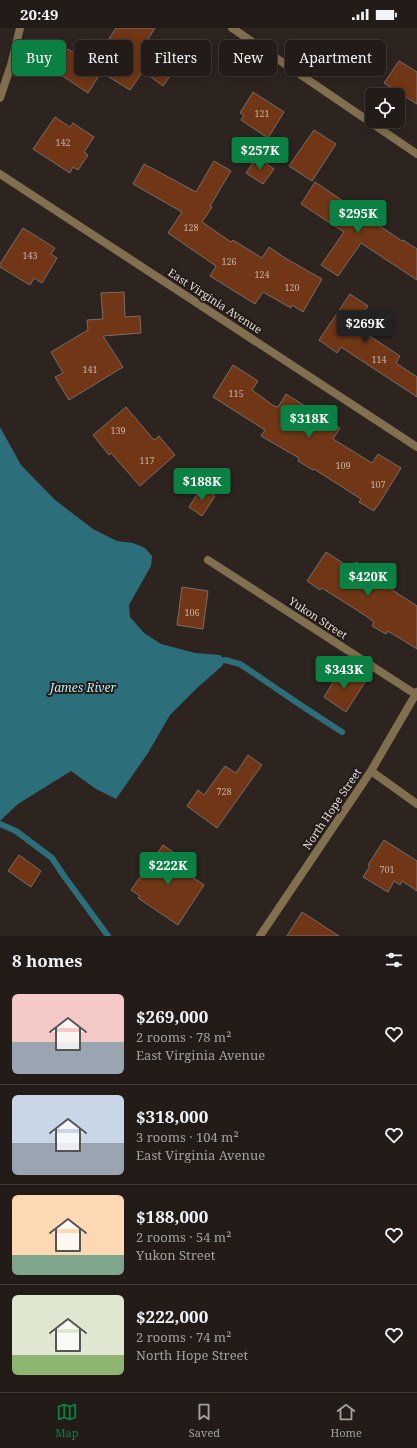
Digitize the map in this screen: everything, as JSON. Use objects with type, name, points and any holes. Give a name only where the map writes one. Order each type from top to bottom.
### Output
[{"type":"street","points":[[0,98],[20,28]]},
{"type":"street","points":[[232,28],[417,154]]},
{"type":"street","name":"East Virginia Avenue","points":[[0,174],[417,447]]},
{"type":"street","name":"Yukon Street","points":[[208,560],[416,693]]},
{"type":"street","name":"North Hope Street","points":[[260,936],[371,771],[416,693]]},
{"type":"street","points":[[371,771],[417,804]]},
{"type":"water","name":"James River","points":[[0,427],[21,465],[55,500],[93,529],[117,541],[133,543],[145,548],[152,556],[151,566],[129,605],[130,617],[144,633],[161,644],[195,653],[220,655],[225,660],[222,666],[170,715],[148,753],[116,799],[96,789],[71,771],[18,804],[0,821]]},
{"type":"building","points":[[116,28],[155,28],[147,40],[141,40],[141,74],[130,90],[107,76],[133,76],[133,40],[108,40]]},
{"type":"building","points":[[68,49],[74,53],[74,76],[99,76],[88,93],[63,76],[66,76],[66,52]]},
{"type":"building","points":[[399,61],[417,72],[417,104],[405,96],[405,88],[392,88],[384,83]]},
{"type":"building","points":[[150,76],[170,76],[163,86]]},
{"type":"building","points":[[253,92],[284,112],[268,138],[241,120],[244,115],[240,113]]},
{"type":"building","points":[[55,117],[70,127],[73,123],[94,137],[84,152],[88,155],[78,170],[73,167],[70,173],[33,149]]},
{"type":"building","points":[[314,130],[336,144],[312,181],[289,166]]},
{"type":"building","points":[[257,157],[274,169],[263,184],[246,173]]},
{"type":"building","points":[[214,161],[231,171],[210,206],[212,207],[202,222],[231,242],[233,240],[262,258],[269,247],[322,279],[303,312],[292,305],[291,308],[263,292],[255,304],[210,276],[216,266],[168,233],[182,212],[133,184],[144,164],[196,192]]},
{"type":"building","points":[[315,182],[402,241],[403,240],[417,249],[417,280],[361,243],[338,276],[321,265],[344,232],[301,204]]},
{"type":"building","points":[[23,228],[55,248],[51,254],[57,258],[42,283],[34,278],[30,285],[0,267],[0,264]]},
{"type":"building","points":[[124,292],[125,317],[140,316],[141,333],[103,336],[123,367],[69,400],[55,377],[63,373],[51,352],[88,330],[87,320],[103,319],[101,293]]},
{"type":"building","points":[[350,294],[368,306],[364,312],[368,315],[359,329],[400,356],[396,363],[417,377],[417,397],[341,347],[337,353],[319,340]]},
{"type":"building","points":[[233,365],[258,381],[252,390],[274,406],[278,407],[286,394],[340,428],[333,439],[372,463],[378,454],[401,468],[374,511],[359,502],[361,499],[314,469],[313,470],[298,461],[299,458],[261,436],[265,430],[213,397]]},
{"type":"building","points":[[126,407],[154,440],[159,436],[175,455],[140,486],[111,453],[109,455],[93,435]]},
{"type":"building","points":[[202,487],[215,496],[202,516],[189,507]]},
{"type":"building","points":[[326,552],[352,569],[356,562],[379,577],[377,580],[417,606],[417,649],[388,631],[386,634],[372,626],[374,622],[366,616],[322,588],[320,590],[307,581]]},
{"type":"building","points":[[182,587],[208,591],[203,629],[177,625]]},
{"type":"building","points":[[342,668],[365,682],[346,712],[324,697]]},
{"type":"building","points":[[248,755],[262,765],[217,828],[187,806],[198,790],[204,795],[225,766],[236,773]]},
{"type":"building","points":[[384,840],[417,861],[417,891],[402,881],[400,885],[394,881],[388,892],[363,877],[370,866],[368,865]]},
{"type":"building","points":[[163,845],[191,865],[186,873],[204,885],[178,925],[138,898],[140,896],[131,890]]},
{"type":"building","points":[[19,855],[41,871],[31,887],[8,871]]},
{"type":"building","points":[[302,912],[339,936],[287,936]]},
{"type":"waterway","points":[[225,660],[240,664],[342,732]]},
{"type":"waterway","points":[[0,824],[16,831],[52,858],[108,936]]}]
